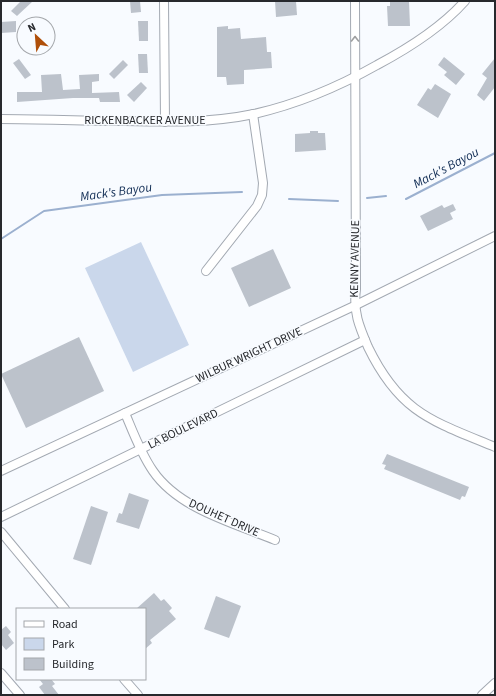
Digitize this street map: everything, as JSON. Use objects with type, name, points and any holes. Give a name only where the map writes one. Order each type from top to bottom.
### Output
[{"type":"street","points":[[164,1],[165,122]]},
{"type":"street","name":"KENNY AVENUE","points":[[355,1],[356,289],[354,306],[365,340],[384,377],[398,395],[418,412],[440,424],[495,447]]},
{"type":"street","points":[[462,4],[471,1]]},
{"type":"street","name":"RICKENBACKER AVENUE","points":[[1,119],[165,122],[208,121],[253,114],[307,99],[355,78],[415,43],[462,4]]},
{"type":"street","points":[[206,271],[257,206],[262,195],[263,183],[253,114]]},
{"type":"street","name":"WILBUR WRIGHT DRIVE","points":[[1,471],[354,306],[495,236]]},
{"type":"street","name":"LA BOULEVARD","points":[[1,517],[365,340]]},
{"type":"street","name":"DOUHET DRIVE","points":[[125,413],[152,471],[176,494],[209,513],[275,540]]},
{"type":"street","points":[[1,532],[64,608]]},
{"type":"street","points":[[1,673],[20,695]]},
{"type":"street","points":[[125,680],[138,695]]},
{"type":"street","points":[[482,695],[495,683]]},
{"type":"green space","points":[[141,242],[189,345],[133,372],[85,268]]},
{"type":"building","points":[[21,1],[33,1],[17,16],[11,11]]},
{"type":"building","points":[[130,1],[140,1],[141,12],[131,13]]},
{"type":"building","points":[[275,1],[296,1],[297,15],[276,17]]},
{"type":"building","points":[[390,1],[409,1],[410,26],[388,26],[387,6],[390,6]]},
{"type":"building","points":[[16,21],[16,32],[1,33],[1,22]]},
{"type":"building","points":[[138,21],[148,21],[148,41],[139,41]]},
{"type":"building","points":[[228,26],[228,29],[240,28],[241,39],[266,37],[267,52],[271,52],[272,68],[244,70],[244,84],[227,85],[226,77],[217,77],[217,27]]},
{"type":"building","points":[[138,54],[147,54],[148,73],[139,73]]},
{"type":"building","points":[[444,57],[465,74],[456,85],[444,75],[447,72],[438,65]]},
{"type":"building","points":[[495,58],[495,87],[484,101],[477,95],[487,78],[482,74]]},
{"type":"building","points":[[19,59],[31,75],[25,79],[13,63]]},
{"type":"building","points":[[123,60],[128,65],[114,79],[109,74]]},
{"type":"building","points":[[61,74],[63,90],[80,89],[79,75],[99,74],[99,81],[92,82],[92,93],[119,92],[120,102],[100,102],[99,98],[73,98],[17,102],[17,92],[42,92],[41,75]]},
{"type":"building","points":[[141,82],[147,88],[134,102],[127,95]]},
{"type":"building","points":[[435,84],[451,94],[438,118],[417,105],[428,88],[431,90]]},
{"type":"building","points":[[310,131],[325,133],[326,150],[295,152],[295,134],[310,133]]},
{"type":"building","points":[[453,204],[456,210],[450,213],[453,219],[428,231],[420,216],[442,205],[444,208]]},
{"type":"building","points":[[273,249],[291,288],[249,307],[231,268]]},
{"type":"building","points":[[79,337],[104,391],[26,428],[1,374]]},
{"type":"building","points":[[387,454],[469,487],[465,497],[462,496],[460,500],[384,469],[386,465],[382,464]]},
{"type":"building","points":[[129,493],[149,500],[139,529],[116,522],[119,513],[122,514]]},
{"type":"building","points":[[91,506],[108,512],[91,565],[73,559]]},
{"type":"building","points":[[154,593],[161,601],[164,599],[172,608],[169,611],[176,619],[150,640],[152,643],[146,648],[146,608],[137,608]]},
{"type":"building","points":[[216,596],[241,606],[229,638],[204,629]]},
{"type":"building","points":[[6,626],[11,632],[8,635],[14,643],[6,650],[1,644],[1,630]]},
{"type":"building","points":[[40,680],[52,680],[55,684],[52,686],[59,695],[45,695],[39,687],[43,684]]},
{"type":"waterway","name":"Mack's Bayou","points":[[406,199],[495,153]]},
{"type":"waterway","name":"Mack's Bayou","points":[[1,239],[44,211],[162,195],[242,192]]},
{"type":"waterway","name":"Mack's Bayou","points":[[367,198],[386,196]]},
{"type":"waterway","name":"Mack's Bayou","points":[[289,199],[338,201]]}]
